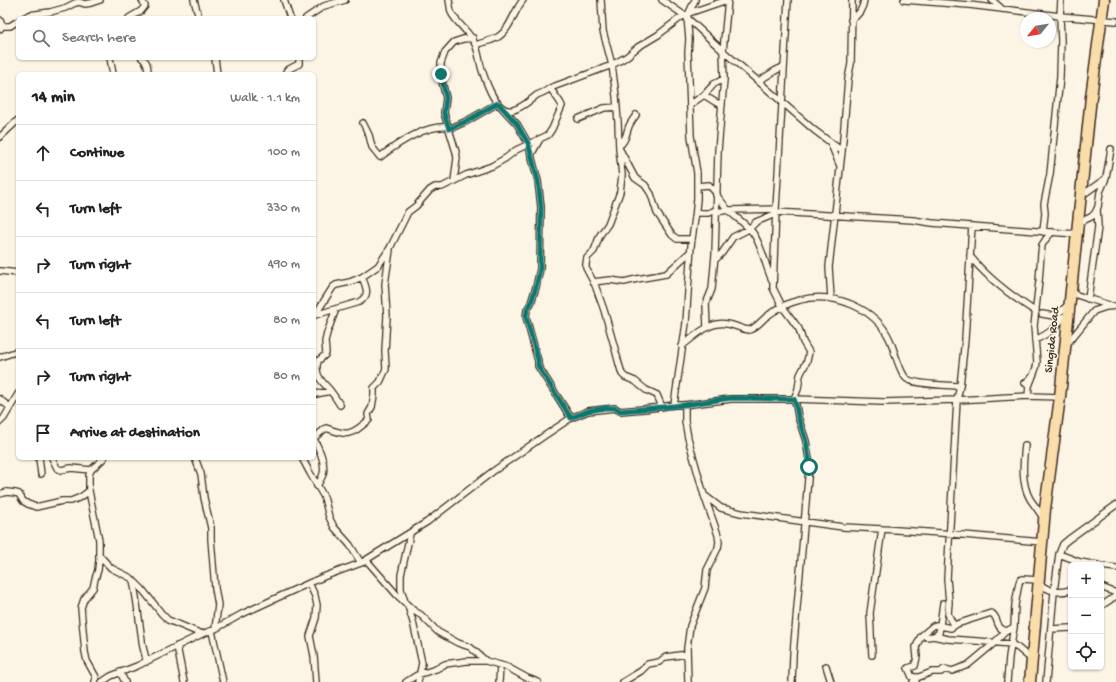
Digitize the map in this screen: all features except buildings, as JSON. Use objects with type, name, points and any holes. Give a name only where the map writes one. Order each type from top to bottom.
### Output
[{"type":"highway","name":"Singida Road","points":[[1030,682],[1044,519],[1066,346],[1066,318],[1070,304],[1091,97],[1104,0]]},
{"type":"street","points":[[27,16],[65,8],[79,2],[85,4],[100,0]]},
{"type":"street","points":[[133,16],[141,11],[145,6],[142,0]]},
{"type":"street","points":[[194,0],[198,16]]},
{"type":"street","points":[[284,0],[289,16]]},
{"type":"street","points":[[309,16],[324,6],[345,0]]},
{"type":"street","points":[[449,0],[453,16],[473,38],[476,44],[482,69],[489,88],[498,103],[517,124],[528,143],[538,181],[541,207],[540,269],[526,317],[538,360],[538,366],[571,418]]},
{"type":"street","points":[[476,44],[495,39],[502,34],[523,0]]},
{"type":"street","points":[[601,0],[603,30],[612,65],[622,175],[620,192],[610,221],[600,235],[594,251],[587,258],[586,264],[604,310],[622,374],[656,395],[662,407]]},
{"type":"street","points":[[662,0],[687,15],[723,51],[842,151]]},
{"type":"street","points":[[674,406],[686,323],[690,252],[696,213],[697,177],[691,136],[688,53],[690,39],[687,15],[695,0]]},
{"type":"street","points":[[504,109],[514,110],[550,88],[612,65],[687,15],[727,0],[723,51],[724,79],[718,151],[715,260],[712,289],[706,304],[707,328]]},
{"type":"street","points":[[788,0],[775,212],[773,288],[782,306],[799,329],[809,352],[807,361],[800,375],[798,389],[794,399],[806,441],[809,459],[792,682]]},
{"type":"street","points":[[831,298],[829,267],[842,151],[848,79],[851,64],[852,0]]},
{"type":"street","points":[[851,20],[860,14],[864,0]]},
{"type":"street","points":[[904,0],[969,3],[1002,9],[1116,21]]},
{"type":"street","points":[[992,0],[1002,9]]},
{"type":"street","points":[[1043,232],[1045,213],[1044,204],[1050,174],[1060,77],[1061,0]]},
{"type":"street","points":[[1,25],[10,26],[16,22]]},
{"type":"street","points":[[454,181],[457,158],[444,113],[446,98],[441,77],[441,63],[445,52],[454,42],[473,38]]},
{"type":"street","points":[[110,60],[113,72]]},
{"type":"street","points":[[145,60],[148,66],[148,72]]},
{"type":"street","points":[[215,60],[217,72]]},
{"type":"street","points":[[286,72],[299,64],[299,60]]},
{"type":"street","points":[[758,81],[784,67]]},
{"type":"street","points":[[690,104],[703,96],[714,84],[724,79]]},
{"type":"street","points":[[316,312],[336,284],[350,282],[362,277],[378,266],[390,248],[408,212],[416,206],[430,190],[435,187],[442,187],[492,166],[528,143],[548,135],[562,106],[550,88]]},
{"type":"street","points":[[690,92],[722,105]]},
{"type":"street","points":[[363,123],[369,135],[372,147],[380,156],[401,142],[427,130],[442,126],[449,128],[467,121],[498,103]]},
{"type":"street","points":[[578,119],[604,108],[617,107]]},
{"type":"street","points":[[619,147],[625,139],[630,124],[636,115]]},
{"type":"street","points":[[0,137],[16,122]]},
{"type":"street","points":[[531,155],[540,139]]},
{"type":"street","points":[[830,142],[840,166]]},
{"type":"street","points":[[619,147],[635,178],[645,185],[651,194],[656,211],[672,235],[677,239],[692,239]]},
{"type":"street","points":[[1088,299],[1098,227],[1097,209],[1111,149]]},
{"type":"street","points":[[697,177],[711,186],[728,210],[738,217],[749,229],[756,240],[773,282]]},
{"type":"street","points":[[1080,196],[1105,179]]},
{"type":"street","points":[[697,186],[708,185]]},
{"type":"street","points":[[1078,223],[1091,217],[1097,209]]},
{"type":"street","points":[[696,213],[728,210],[834,215],[1076,234]]},
{"type":"street","points":[[715,260],[733,237],[749,229],[756,222],[775,212]]},
{"type":"street","points":[[954,626],[949,617],[948,611],[949,602],[947,578],[957,400],[960,386],[968,294],[972,226]]},
{"type":"street","points":[[1028,396],[1029,386],[1037,362],[1034,326],[1040,281],[1040,254],[1042,245],[1052,232]]},
{"type":"street","points":[[316,437],[326,428],[348,434],[369,420],[368,414],[372,407],[374,388],[380,382],[386,369],[388,316],[385,284],[390,248]]},
{"type":"street","points":[[593,282],[610,280],[624,282],[666,274],[690,252]]},
{"type":"street","points":[[970,256],[978,266],[1012,296],[1036,312]]},
{"type":"street","points":[[0,271],[16,273]]},
{"type":"street","points":[[316,314],[359,302],[365,297],[367,289],[362,277]]},
{"type":"street","points":[[1071,293],[1116,306]]},
{"type":"street","points":[[682,346],[714,324],[727,324],[749,330],[754,328],[782,306],[806,299],[831,298],[856,306],[880,324],[890,339],[901,371],[906,378],[917,382],[960,386]]},
{"type":"street","points":[[1052,316],[1070,304]]},
{"type":"street","points":[[1066,346],[1094,311],[1106,307],[1116,306]]},
{"type":"street","points":[[336,309],[327,333],[325,342],[326,353],[318,361],[317,370],[319,379],[335,396],[340,405]]},
{"type":"street","points":[[1042,314],[1066,318]]},
{"type":"street","points":[[1035,340],[1048,334],[1066,318]]},
{"type":"street","points":[[0,356],[16,352]]},
{"type":"street","points":[[1025,383],[1033,375]]},
{"type":"street","points":[[316,394],[330,390]]},
{"type":"street","points":[[361,563],[410,534],[492,472],[571,418],[588,411],[605,408],[615,408],[620,411],[644,409],[731,398],[883,402],[1028,396],[1060,397]]},
{"type":"street","points":[[0,422],[16,397]]},
{"type":"street","points":[[0,399],[10,407]]},
{"type":"street","points":[[684,405],[688,438],[704,495],[718,535],[718,548],[707,570],[705,588],[690,626],[687,648],[688,682]]},
{"type":"street","points":[[316,444],[323,464],[323,474],[317,486]]},
{"type":"street","points":[[1025,445],[1023,460],[1024,480],[1030,498],[1044,519]]},
{"type":"street","points":[[39,460],[42,474]]},
{"type":"street","points":[[53,460],[57,468],[61,470],[71,468],[91,470]]},
{"type":"street","points":[[95,682],[96,677],[87,661],[85,652],[81,608],[84,599],[93,588],[98,570],[99,540],[89,491],[89,475],[91,470],[102,460]]},
{"type":"street","points":[[196,460],[201,474],[204,498],[211,528],[210,539],[218,605],[213,630],[223,682]]},
{"type":"street","points":[[303,460],[324,498],[329,517],[334,527],[350,545],[361,563]]},
{"type":"street","points":[[0,494],[7,492],[19,494],[23,501],[36,507],[62,501],[72,502],[89,491]]},
{"type":"street","points":[[704,495],[721,508],[741,513],[842,527],[1042,542]]},
{"type":"street","points":[[1046,682],[1059,554],[1064,544],[1069,539],[1116,505]]},
{"type":"street","points":[[872,655],[870,612],[882,529]]},
{"type":"street","points":[[410,534],[401,575],[401,589],[413,622],[422,663],[418,682]]},
{"type":"street","points":[[1059,554],[1080,562]]},
{"type":"street","points":[[99,555],[112,568],[131,578],[168,620],[202,634]]},
{"type":"street","points":[[102,682],[111,676],[146,662],[213,630],[242,614],[309,583],[366,561],[376,569],[381,578],[407,605],[421,615],[435,630],[455,642],[470,647],[486,661]]},
{"type":"street","points":[[1104,566],[1116,568]]},
{"type":"street","points":[[1006,682],[1014,627],[1015,605],[1020,580],[1022,579],[1038,582],[1054,592],[1068,591]]},
{"type":"street","points":[[133,580],[142,642],[146,654],[146,662]]},
{"type":"street","points":[[309,583],[317,605],[316,618],[310,636],[314,656],[316,682]]},
{"type":"street","points":[[1104,588],[1116,593]]},
{"type":"street","points":[[1104,604],[1116,596]]},
{"type":"street","points":[[943,603],[939,633],[930,636],[948,640],[1011,644],[1032,660]]},
{"type":"street","points":[[1007,631],[1001,628],[996,616],[991,613],[958,624],[951,628],[936,625],[933,626],[921,636],[916,647],[917,656],[915,666],[908,668],[913,679],[932,672],[941,672],[944,669],[952,671],[963,668],[972,662],[1007,631],[1014,627]]},
{"type":"street","points":[[1051,629],[1068,628]]},
{"type":"street","points":[[177,646],[184,682]]},
{"type":"street","points":[[622,682],[641,671],[648,664],[659,662],[666,657],[687,654]]},
{"type":"street","points":[[406,682],[445,664],[467,661],[486,661],[507,667],[538,682]]},
{"type":"street","points":[[499,682],[500,665]]},
{"type":"street","points":[[826,666],[832,682]]},
{"type":"street","points":[[120,672],[124,682]]},
{"type":"route","points":[[441,74],[446,98],[444,113],[449,129],[486,111],[498,103],[517,124],[528,143],[538,181],[541,207],[540,269],[526,317],[538,360],[538,366],[571,418],[588,411],[605,408],[615,408],[620,411],[684,405],[731,398],[794,399],[806,441],[809,467]]}]
